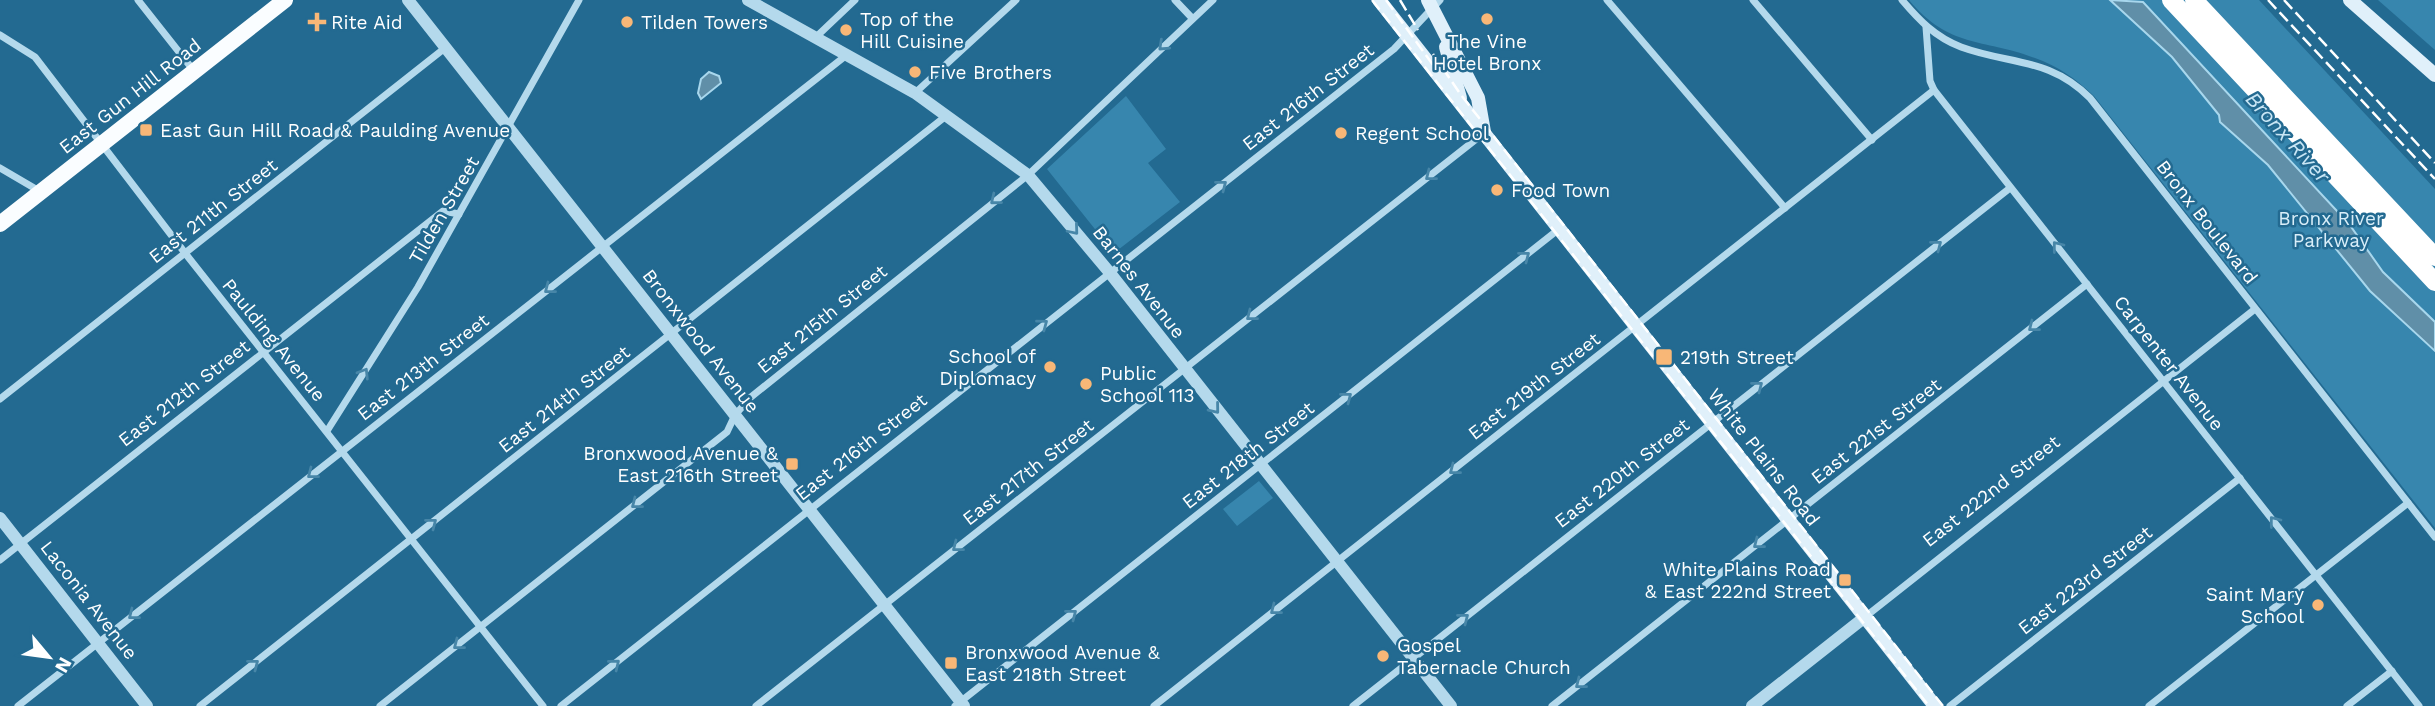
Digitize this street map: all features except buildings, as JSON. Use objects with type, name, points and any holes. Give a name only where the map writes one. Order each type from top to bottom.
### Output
[{"type":"highway","points":[[2171,0],[2435,282]]},
{"type":"highway","points":[[2194,0],[2435,257]]},
{"type":"main road","name":"East Gun Hill Road","points":[[0,224],[285,0]]},
{"type":"main road","name":"White Plains Road","points":[[1380,0],[1935,706]]},
{"type":"main road","points":[[2350,0],[2435,75]]},
{"type":"main road","name":"White Plains Road","points":[[1433,3],[1462,106]]},
{"type":"main road","name":"White Plains Road","points":[[1442,29],[1478,98],[1484,134]]},
{"type":"street","points":[[138,0],[194,71]]},
{"type":"street","name":"Bronxwood Avenue","points":[[408,0],[960,704]]},
{"type":"street","name":"Tilden Street","points":[[327,431],[418,287],[579,0]]},
{"type":"street","name":"Barnes Avenue","points":[[748,0],[915,93],[1027,174],[1110,273],[1183,370],[1451,706]]},
{"type":"street","points":[[816,37],[855,0]]},
{"type":"street","points":[[915,93],[1016,0]]},
{"type":"street","points":[[1175,0],[1192,18]]},
{"type":"street","name":"East 215th Street","points":[[380,706],[727,432],[735,415],[751,397],[1027,174],[1213,0]]},
{"type":"street","points":[[1607,0],[1785,208]]},
{"type":"street","points":[[1753,0],[1872,140]]},
{"type":"street","name":"Bronx Boulevard","points":[[1902,0],[1926,27],[1962,47],[2049,69],[2077,86],[2096,105],[2435,537]]},
{"type":"street","name":"East 216th Street","points":[[561,706],[1408,37],[1433,3]]},
{"type":"street","name":"Carpenter Avenue","points":[[1926,27],[1930,80],[1934,90],[2419,706]]},
{"type":"street","name":"Paulding Avenue","points":[[0,36],[35,57],[185,253],[542,706]]},
{"type":"street","name":"East 211th Street","points":[[0,399],[446,48]]},
{"type":"street","name":"East 213th Street","points":[[18,706],[848,54]]},
{"type":"street","name":"East 219th Street","points":[[1154,706],[1934,90]]},
{"type":"street","name":"East 214th Street","points":[[200,706],[946,116]]},
{"type":"street","name":"East 217th Street","points":[[756,706],[1484,134]]},
{"type":"street","points":[[0,168],[41,192]]},
{"type":"street","name":"East 220th Street","points":[[1353,706],[2010,188]]},
{"type":"street","name":"East 212th Street","points":[[0,559],[443,211],[459,214]]},
{"type":"street","name":"East 218th Street","points":[[960,704],[1559,229]]},
{"type":"street","name":"East 221st Street","points":[[1552,706],[2087,284]]},
{"type":"street","name":"East 222nd Street","points":[[1752,706],[2255,309]]},
{"type":"street","name":"East 223rd Street","points":[[1950,706],[2240,478]]},
{"type":"street","points":[[2149,706],[2408,503]]},
{"type":"street","name":"Laconia Avenue","points":[[0,518],[148,706]]},
{"type":"street","points":[[2347,706],[2392,671]]},
{"type":"green space","name":"Bronx River Parkway","points":[[1909,0],[2259,0],[2435,189],[2435,528],[2094,96],[2066,74],[2043,61],[1953,35],[1924,16]]},
{"type":"green space","points":[[2378,0],[2435,0],[2435,50]]},
{"type":"green space","points":[[1126,96],[1166,149],[1148,163],[1180,202],[1114,253],[1047,169]]},
{"type":"green space","points":[[1259,481],[1273,498],[1237,526],[1223,509]]},
{"type":"shaded area","points":[[2110,0],[2143,2],[2349,224],[2383,272],[2435,322],[2435,351],[2370,291],[2268,165],[2220,122],[2219,115],[2172,57]]},
{"type":"shaded area","points":[[709,72],[719,76],[721,83],[701,99],[698,93],[701,79]]},
{"type":"railway","points":[[1372,0],[1929,706]]},
{"type":"railway","points":[[1386,0],[1433,65]]},
{"type":"railway","points":[[1400,0],[1418,30]]},
{"type":"railway","points":[[2268,0],[2435,179]]},
{"type":"railway","points":[[2284,0],[2435,163]]},
{"type":"railway","points":[[1433,54],[1461,95],[1943,706]]},
{"type":"place","name":"The Vine Hotel Bronx","points":[[1487,19]]},
{"type":"place","name":"Rite Aid","points":[[317,22]]},
{"type":"place","name":"Tilden Towers","points":[[627,22]]},
{"type":"place","name":"Top of the Hill Cuisine","points":[[846,30]]},
{"type":"place","name":"Five Brothers","points":[[915,72]]},
{"type":"place","name":"East Gun Hill Road & Paulding Avenue","points":[[146,130]]},
{"type":"place","name":"Regent School","points":[[1341,133]]},
{"type":"place","name":"Food Town","points":[[1497,190]]},
{"type":"place","name":"219th Street","points":[[1664,357]]},
{"type":"place","name":"School of Diplomacy","points":[[1050,367]]},
{"type":"place","name":"Public School 113","points":[[1086,384]]},
{"type":"place","name":"Bronxwood Avenue & East 216th Street","points":[[792,464]]},
{"type":"place","name":"White Plains Road & East 222nd Street","points":[[1845,580]]},
{"type":"place","name":"Saint Mary School","points":[[2318,605]]},
{"type":"place","name":"Gospel Tabernacle Church","points":[[1383,656]]},
{"type":"place","name":"Bronxwood Avenue & East 218th Street","points":[[951,663]]},
{"type":"water label","name":"Bronx River","points":[[2288,137]]}]
